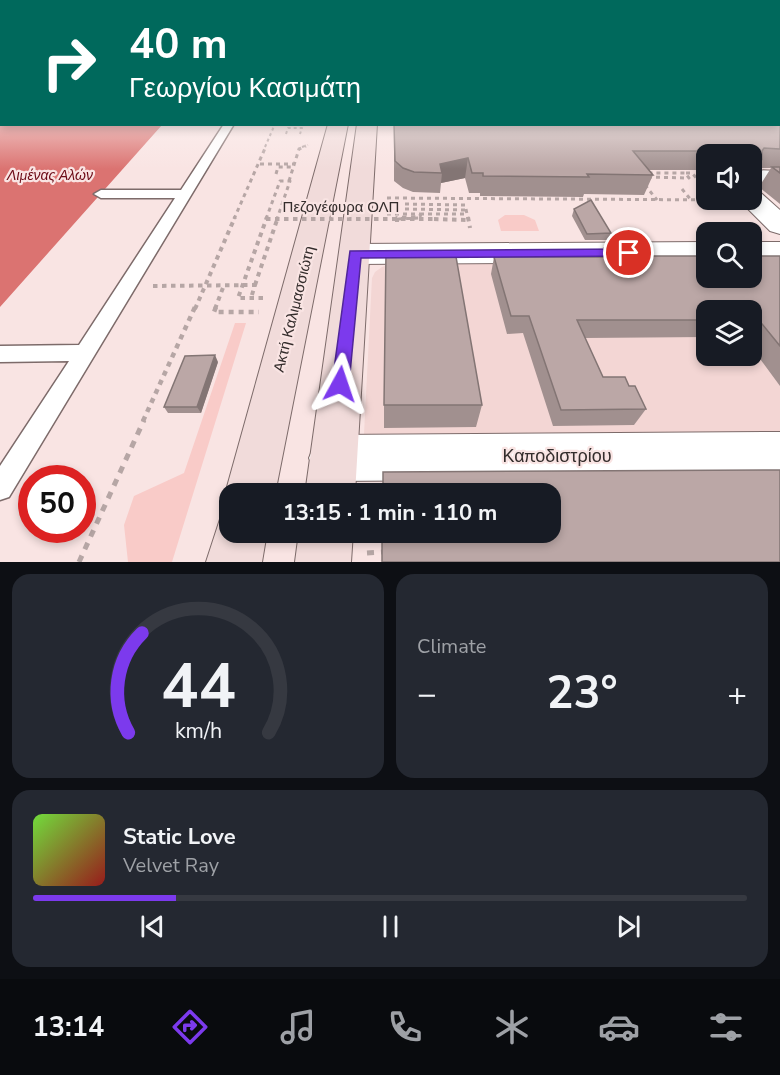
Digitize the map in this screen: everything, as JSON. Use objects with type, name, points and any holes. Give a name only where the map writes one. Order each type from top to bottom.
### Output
[{"type":"main road","name":"Ακτή Καλιμασσιώτη","points":[[253,483],[338,126]]},
{"type":"main road","points":[[332,476],[367,126]]},
{"type":"main road","points":[[234,562],[238,543]]},
{"type":"street","points":[[762,187],[780,177]]},
{"type":"street","points":[[762,204],[780,225]]},
{"type":"street","points":[[355,254],[696,252]]},
{"type":"street","points":[[762,252],[780,252]]},
{"type":"street","name":"Καποδιστρίου","points":[[332,476],[780,455]]},
{"type":"lane","points":[[0,488],[228,126]]},
{"type":"lane","points":[[100,194],[186,194]]},
{"type":"lane","points":[[0,354],[85,353]]},
{"type":"path","points":[[79,562],[260,164],[274,126]]},
{"type":"path","points":[[290,134],[295,127]]},
{"type":"path","points":[[295,127],[295,134]]},
{"type":"path","points":[[286,134],[288,128],[295,127],[302,128],[300,134]]},
{"type":"path","points":[[251,298],[300,149]]},
{"type":"path","points":[[260,164],[294,165]]},
{"type":"path","points":[[276,174],[278,167],[294,165]]},
{"type":"path","points":[[696,168],[645,168],[649,173],[692,173],[696,178]]},
{"type":"path","points":[[278,169],[284,169],[282,174]]},
{"type":"path","points":[[657,200],[639,178],[689,178],[685,173]]},
{"type":"path","points":[[263,298],[238,298],[280,181],[289,181]]},
{"type":"path","points":[[682,189],[691,200]]},
{"type":"path","points":[[450,193],[451,198]]},
{"type":"path","points":[[434,219],[468,220],[463,196]]},
{"type":"path","points":[[387,198],[463,196],[696,200]]},
{"type":"path","points":[[405,207],[466,210]]},
{"type":"path","points":[[387,214],[466,210]]},
{"type":"path","points":[[397,222],[397,218],[421,218],[420,214]]},
{"type":"path","name":"Πεζογέφυρα ΟΛΠ","points":[[266,219],[434,219]]},
{"type":"path","points":[[224,285],[214,312],[259,312]]},
{"type":"path","points":[[129,286],[255,285]]},
{"type":"path","points":[[339,549],[383,552]]},
{"type":"shaded area","points":[[505,215],[524,215],[535,220],[539,231],[501,231],[498,220]]},
{"type":"shaded area","points":[[780,262],[780,432],[364,434],[372,278],[375,272],[391,264],[696,263],[696,288],[762,288],[762,272]]},
{"type":"shaded area","points":[[235,323],[246,323],[172,562],[128,562],[124,525],[134,496],[184,473]]},
{"type":"water","name":"Λιμένας Αλών","points":[[0,126],[161,126],[0,307]]},
{"type":"building","points":[[394,126],[780,126],[780,149],[764,148],[762,151],[762,144],[696,144],[696,151],[633,151],[653,175],[483,176],[483,173],[472,173],[468,158],[440,164],[442,173],[414,172],[403,168],[395,161]]},
{"type":"building","points":[[772,167],[780,167],[780,173]]},
{"type":"building","points":[[591,200],[611,233],[587,234],[574,209]]},
{"type":"building","points":[[630,247],[636,256],[696,256],[696,288],[762,288],[762,256],[780,256],[780,346],[762,324],[762,300],[696,300],[696,320],[577,320],[603,377],[625,377],[629,386],[635,386],[646,409],[561,410],[529,316],[511,316],[494,257],[609,257],[604,248]]},
{"type":"building","points":[[386,251],[455,251],[482,405],[384,405]]},
{"type":"building","points":[[215,355],[197,407],[164,407],[185,356]]},
{"type":"building","points":[[780,470],[780,562],[382,562],[382,543],[561,543],[561,483],[383,483],[383,472]]},
{"type":"route","points":[[340,384],[355,254],[629,253]]}]
